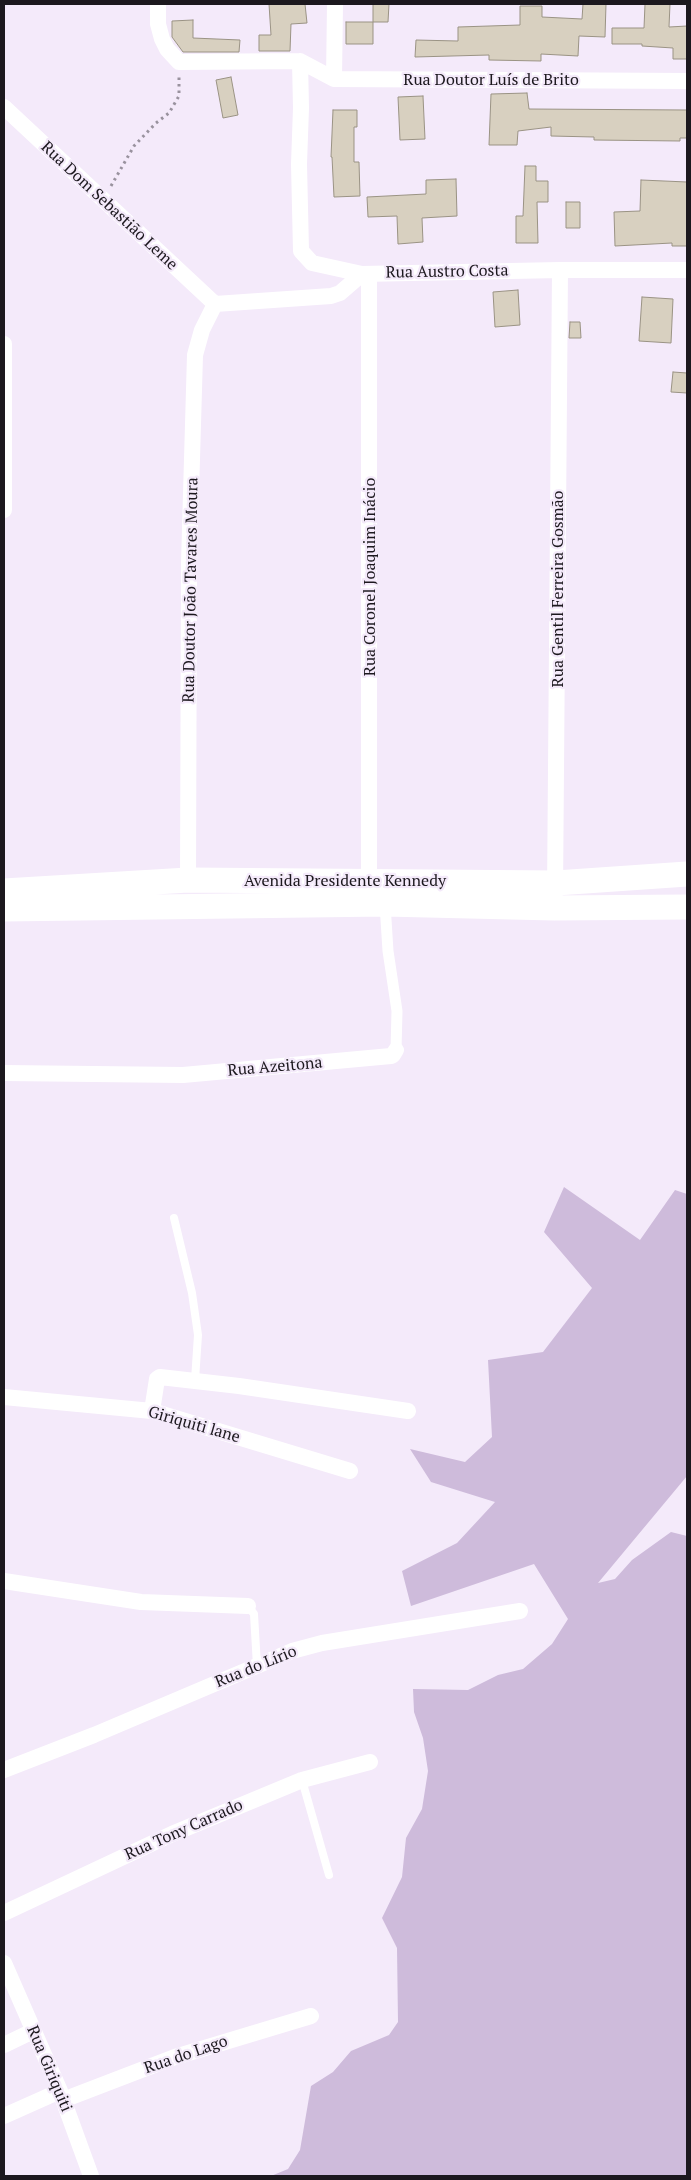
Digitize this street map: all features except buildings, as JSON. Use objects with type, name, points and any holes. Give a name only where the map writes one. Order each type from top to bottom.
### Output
[{"type":"main road","name":"Avenida Presidente Kennedy","points":[[4,891],[188,880],[556,883],[687,874]]},
{"type":"main road","name":"Avenida Presidente Kennedy","points":[[4,909],[385,904],[554,908],[687,907]]},
{"type":"street","points":[[158,4],[158,24],[167,49],[179,62],[300,61],[299,164],[301,251],[312,263],[366,274]]},
{"type":"street","points":[[334,79],[335,4]]},
{"type":"street","name":"Rua Doutor Luís de Brito","points":[[300,61],[334,79],[687,81]]},
{"type":"street","name":"Rua Dom Sebastião Leme","points":[[4,107],[215,304]]},
{"type":"street","name":"Rua Austro Costa","points":[[215,304],[330,296],[340,292],[366,274],[560,270],[687,270]]},
{"type":"street","name":"Rua Gentil Ferreira Gosmão","points":[[554,908],[556,883],[560,270]]},
{"type":"street","name":"Rua Coronel Joaquim Inácio","points":[[366,274],[369,880]]},
{"type":"street","name":"Rua Doutor João Tavares Moura","points":[[188,880],[190,563],[195,355],[202,330],[215,304]]},
{"type":"street","points":[[4,344],[4,510]]},
{"type":"street","name":"Rua Azeitona","points":[[4,1073],[183,1075],[394,1055],[396,1050],[397,1011],[388,951],[385,904]]},
{"type":"street","points":[[152,1411],[157,1379],[160,1376],[408,1411]]},
{"type":"street","name":"Giriquiti lane","points":[[4,1397],[152,1411],[350,1471]]},
{"type":"street","points":[[4,1581],[141,1602],[248,1606]]},
{"type":"street","name":"Rua do Lírio","points":[[4,1770],[94,1735],[292,1651],[322,1643],[520,1611]]},
{"type":"street","name":"Rua Tony Carrado","points":[[4,1913],[172,1834],[302,1780],[370,1762]]},
{"type":"street","name":"Rua Giriquiti","points":[[4,1963],[62,2095],[91,2176]]},
{"type":"street","name":"Rua do Lago","points":[[4,2116],[175,2057],[311,2016]]},
{"type":"street","points":[[4,2045],[33,2031]]},
{"type":"lane","points":[[174,1218],[192,1293],[198,1334],[195,1380]]},
{"type":"lane","points":[[248,1606],[254,1614],[257,1666]]},
{"type":"lane","points":[[302,1780],[329,1876]]},
{"type":"path","points":[[102,199],[134,146],[156,123],[169,113],[179,96],[179,62]]},
{"type":"shaded area","points":[[564,1187],[640,1240],[675,1190],[687,1194],[687,1476],[598,1583],[615,1579],[632,1560],[671,1532],[687,1536],[687,2176],[271,2176],[288,2169],[300,2150],[311,2086],[333,2072],[351,2051],[389,2035],[398,2022],[397,1948],[382,1918],[402,1877],[406,1838],[422,1809],[428,1771],[423,1738],[414,1712],[413,1689],[468,1690],[498,1675],[523,1669],[552,1644],[568,1619],[534,1564],[411,1606],[402,1571],[457,1543],[495,1502],[431,1482],[410,1449],[465,1462],[492,1437],[488,1360],[543,1352],[592,1288],[544,1232]]}]
